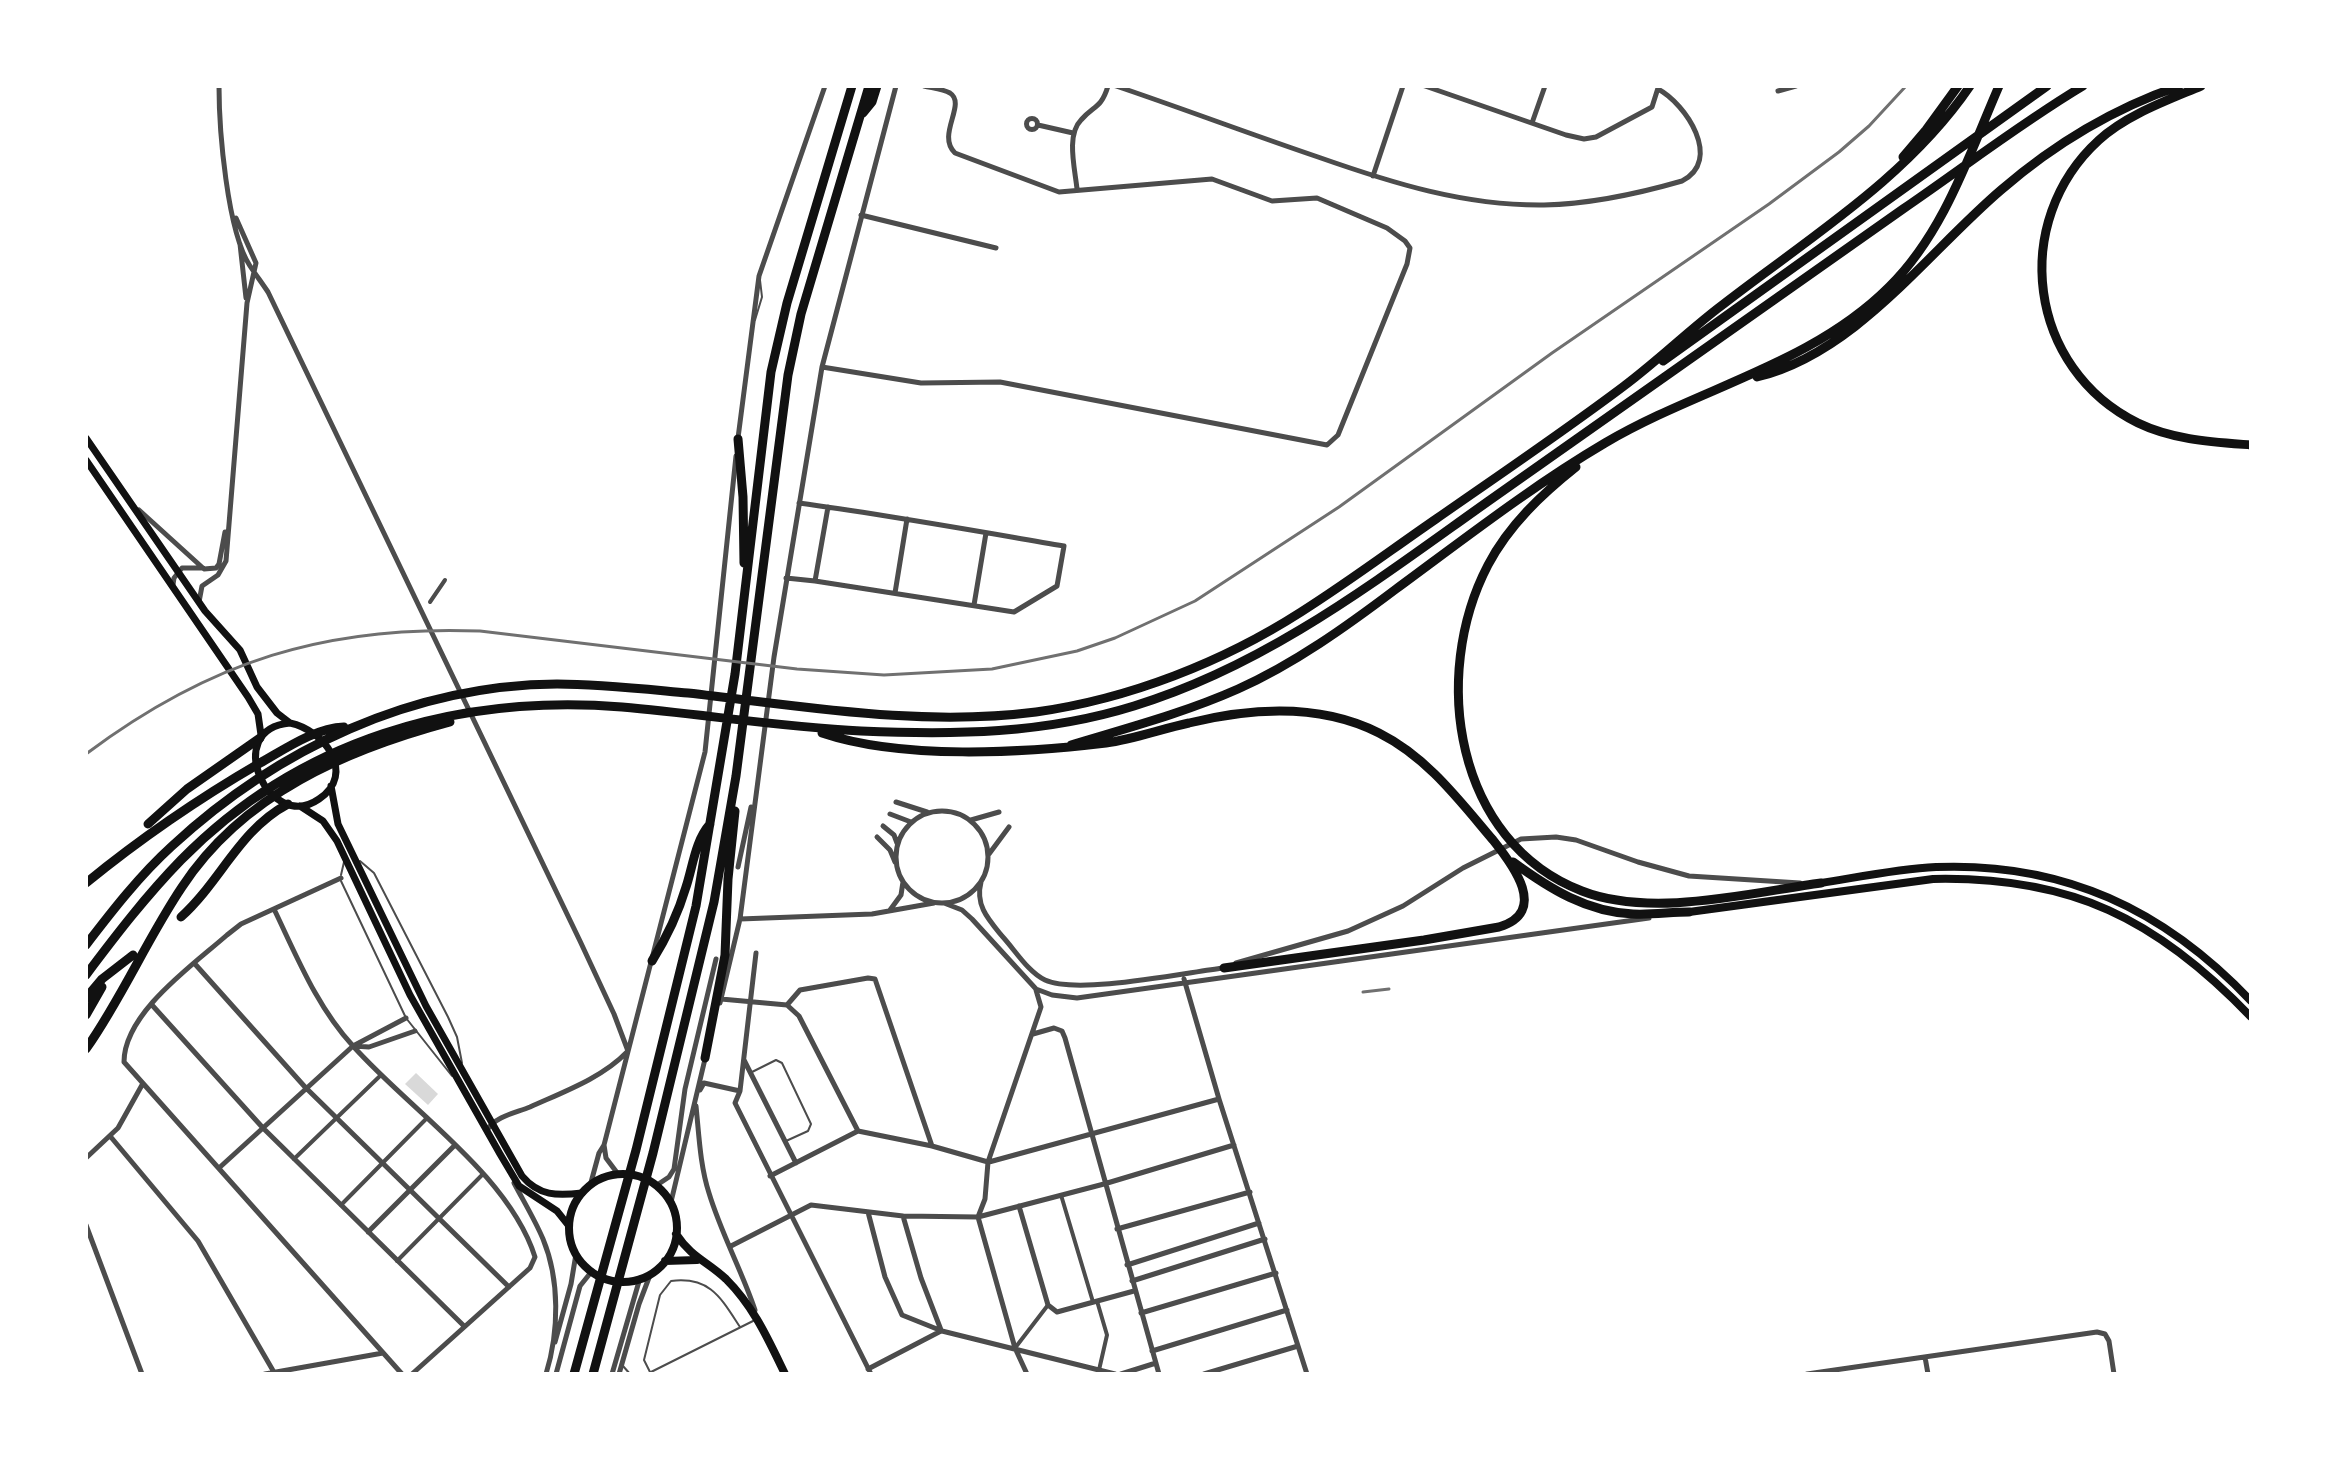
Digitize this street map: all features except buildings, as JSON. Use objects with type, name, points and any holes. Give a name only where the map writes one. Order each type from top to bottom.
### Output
[{"type":"highway","points":[[574,1374],[648,1105],[693,924],[732,698],[771,372],[787,303],[852,86]]},
{"type":"highway","points":[[593,1374],[653,1153],[709,922],[736,776],[788,375],[801,314],[869,86]]},
{"type":"highway","points":[[859,119],[872,102],[877,86]]},
{"type":"highway","points":[[1868,194],[1926,130],[1958,86]]},
{"type":"highway","points":[[1627,384],[1713,312],[1902,166],[1970,86]]},
{"type":"highway","points":[[1071,745],[1187,709],[1239,689],[1365,612],[1563,469],[1606,443],[1653,417],[1828,336],[1890,286],[1932,232],[1999,86]]},
{"type":"highway","points":[[86,945],[170,847],[238,790],[296,754],[353,726],[457,694],[555,684],[620,687],[908,716],[982,717],[1074,705],[1128,691],[1226,653],[1299,614],[1652,369],[1890,200],[2012,108],[2047,86]]},
{"type":"highway","points":[[86,975],[128,920],[183,858],[304,768],[385,732],[461,713],[516,707],[618,707],[812,729],[957,734],[1041,728],[1078,721],[1209,680],[1354,598],[1817,269],[2083,86]]},
{"type":"highway","points":[[1734,382],[1770,374],[1813,354],[1888,298],[2003,188],[2048,154],[2116,113],[2179,86]]},
{"type":"highway","points":[[2201,86],[2123,122],[2099,139],[2077,164],[2059,191],[2050,212],[2043,243],[2041,276],[2045,310],[2057,343],[2078,375],[2114,408],[2164,434],[2251,445]]},
{"type":"highway","points":[[738,439],[745,583]]},
{"type":"highway","points":[[1606,443],[1544,493],[1522,516],[1488,565],[1473,600],[1458,670],[1458,704],[1469,765],[1488,811],[1511,841],[1539,869],[1583,892],[1614,900],[1677,902],[1821,883]]},
{"type":"highway","points":[[812,729],[847,741],[918,749],[987,752],[1106,743],[1244,712],[1277,709],[1331,717],[1378,732],[1424,763],[1453,791],[1507,858],[1524,891],[1523,906],[1509,924],[1424,940],[1224,968]]},
{"type":"highway","points":[[86,883],[144,836],[231,780],[291,745],[334,727],[353,726]]},
{"type":"highway","points":[[148,824],[187,789],[261,736]]},
{"type":"highway","points":[[705,1058],[725,955],[736,776]]},
{"type":"highway","points":[[181,917],[198,900],[248,834],[272,812],[288,804]]},
{"type":"highway","points":[[86,1049],[102,1027],[180,888],[202,857],[250,806]]},
{"type":"highway","points":[[652,961],[680,906],[701,834],[712,821]]},
{"type":"highway","points":[[1507,858],[1559,893],[1598,909],[1632,914],[1689,912]]},
{"type":"highway","points":[[86,998],[102,979],[133,955]]},
{"type":"highway","points":[[86,1015],[119,965]]},
{"type":"main road","points":[[86,438],[199,603],[240,650],[257,687],[269,703],[290,723],[311,730],[329,747],[335,760],[331,786],[335,817],[349,856],[410,995],[519,1186],[552,1207],[569,1226],[576,1254],[592,1271],[613,1280],[629,1281],[650,1275],[665,1261],[676,1234],[676,1217],[671,1202],[656,1184],[637,1176],[618,1174],[590,1186],[582,1193],[569,1226]]},
{"type":"main road","points":[[86,460],[258,714],[261,736],[256,758],[258,773],[269,793],[288,804],[300,806],[323,821],[349,856],[426,1006],[528,1183],[556,1195],[582,1193]]},
{"type":"main road","points":[[261,736],[272,726],[290,723]]},
{"type":"main road","points":[[300,806],[317,801],[331,786]]},
{"type":"main road","points":[[1821,883],[1934,867],[1976,867],[2057,879],[2089,889],[2145,914],[2194,947],[2251,1001]]},
{"type":"main road","points":[[1689,912],[1933,879],[1974,878],[2037,886],[2113,911],[2164,939],[2206,973],[2251,1017]]},
{"type":"main road","points":[[676,1234],[697,1260],[726,1279],[758,1317],[781,1373]]},
{"type":"main road","points":[[665,1261],[697,1260]]},
{"type":"street","points":[[219,86],[220,128],[233,216],[249,264],[268,292],[365,492],[603,990],[628,1051]]},
{"type":"street","points":[[590,1186],[604,1145],[705,752],[751,323],[759,276],[825,86]]},
{"type":"street","points":[[671,1202],[740,919],[786,578],[822,367],[896,86]]},
{"type":"street","points":[[822,367],[921,383],[1000,382],[1330,444],[1338,435],[1407,264],[1410,248],[1405,241],[1387,228],[1317,198],[1272,201],[1217,180],[1059,192],[955,153],[948,147],[947,140],[956,104],[954,98],[949,93],[924,86]]},
{"type":"street","points":[[1077,189],[1073,133],[1081,120],[1097,108],[1108,86]]},
{"type":"street","points":[[1116,86],[1373,176],[1423,192],[1453,197],[1543,205],[1620,197],[1691,177],[1702,154],[1700,143],[1675,100],[1658,88],[1652,107],[1596,137],[1584,139],[1425,86]]},
{"type":"street","points":[[1373,176],[1403,86]]},
{"type":"street","points":[[1532,123],[1545,86]]},
{"type":"street","points":[[1778,91],[1796,86]]},
{"type":"street","points":[[1038,125],[1073,133]]},
{"type":"street","points":[[861,215],[996,248]]},
{"type":"street","points":[[199,603],[199,593],[207,581],[218,575],[226,561],[247,303],[256,273],[255,258],[233,216]]},
{"type":"street","points":[[239,235],[247,303]]},
{"type":"street","points":[[786,578],[1014,612],[1057,586],[1064,546],[799,503]]},
{"type":"street","points":[[132,505],[204,569]]},
{"type":"street","points":[[815,581],[828,507]]},
{"type":"street","points":[[173,587],[177,572],[182,568],[211,569],[219,564],[228,519]]},
{"type":"street","points":[[895,593],[907,519]]},
{"type":"street","points":[[974,605],[986,533]]},
{"type":"street","points":[[430,602],[445,580]]},
{"type":"street","points":[[738,867],[761,747]]},
{"type":"street","points":[[896,802],[928,812],[950,811],[971,820],[983,836],[988,855],[987,869],[978,894],[981,908],[1033,972],[1044,980],[1072,987],[1224,968],[1348,931],[1403,906],[1489,853],[1521,839],[1547,837],[1576,840],[1689,876],[1821,883]]},
{"type":"street","points":[[897,845],[911,822],[928,812]]},
{"type":"street","points":[[971,820],[999,812]]},
{"type":"street","points":[[890,814],[911,822]]},
{"type":"street","points":[[883,826],[894,835],[896,864]]},
{"type":"street","points":[[988,855],[1009,827]]},
{"type":"street","points":[[877,837],[890,850],[903,882],[918,896],[962,910],[1036,989],[1041,1007],[988,1162],[985,1199],[978,1217],[1015,1348],[1027,1374]]},
{"type":"street","points":[[341,878],[241,924],[152,1005],[132,1030],[124,1062],[402,1374]]},
{"type":"street","points":[[889,911],[901,895],[903,882]]},
{"type":"street","points":[[740,919],[872,914],[965,897],[981,882]]},
{"type":"street","points":[[274,909],[325,1012],[381,1075],[494,1186],[529,1240],[535,1257],[530,1268],[412,1374]]},
{"type":"street","points":[[1036,989],[1052,995],[1077,998],[1689,912]]},
{"type":"street","points":[[756,953],[740,1091],[735,1103],[770,1176],[869,1372],[942,1331]]},
{"type":"street","points":[[656,1184],[669,1177],[674,1169],[685,1089],[716,959]]},
{"type":"street","points":[[194,964],[305,1087],[509,1287]]},
{"type":"street","points":[[1185,982],[1191,972]]},
{"type":"street","points":[[1175,974],[1185,982],[1307,1374]]},
{"type":"street","points":[[787,1005],[800,990],[875,979],[932,1146]]},
{"type":"street","points":[[721,999],[787,1005],[799,1016],[858,1131]]},
{"type":"street","points":[[152,1005],[263,1128],[464,1326]]},
{"type":"street","points":[[219,1168],[353,1046],[406,1018]]},
{"type":"street","points":[[1032,1035],[1054,1028],[1062,1031],[1159,1374]]},
{"type":"street","points":[[353,1046],[369,1047],[415,1031]]},
{"type":"street","points":[[487,1130],[492,1121],[613,1066],[628,1051]]},
{"type":"street","points":[[744,1060],[796,1163]]},
{"type":"street","points":[[294,1159],[381,1075]]},
{"type":"street","points":[[740,1091],[704,1083],[697,1098],[706,1182],[758,1317]]},
{"type":"street","points":[[86,1158],[110,1136],[142,1085]]},
{"type":"street","points":[[770,1176],[858,1131],[932,1146],[988,1162],[1219,1099]]},
{"type":"street","points":[[341,1205],[426,1119]]},
{"type":"street","points":[[110,1136],[198,1241],[274,1373]]},
{"type":"street","points":[[604,1145],[606,1158],[618,1174]]},
{"type":"street","points":[[731,1246],[811,1205],[903,1216],[978,1217],[1234,1145]]},
{"type":"street","points":[[368,1232],[454,1146]]},
{"type":"street","points":[[500,1154],[548,1254],[554,1281],[555,1310],[550,1362]]},
{"type":"street","points":[[397,1261],[483,1174]]},
{"type":"street","points":[[1117,1229],[1250,1192]]},
{"type":"street","points":[[1061,1195],[1107,1335],[1099,1370]]},
{"type":"street","points":[[1019,1206],[1048,1305],[1057,1312],[1135,1290]]},
{"type":"street","points":[[868,1212],[885,1277],[902,1315],[942,1331],[1118,1374],[1156,1363]]},
{"type":"street","points":[[903,1216],[921,1278],[942,1331]]},
{"type":"street","points":[[1127,1265],[1259,1223]]},
{"type":"street","points":[[86,1225],[142,1374]]},
{"type":"street","points":[[1132,1281],[1265,1239]]},
{"type":"street","points":[[546,1374],[571,1284],[576,1254]]},
{"type":"street","points":[[556,1374],[580,1286],[592,1271]]},
{"type":"street","points":[[1141,1313],[1276,1273]]},
{"type":"street","points":[[619,1374],[650,1275]]},
{"type":"street","points":[[612,1374],[640,1278]]},
{"type":"street","points":[[1015,1348],[1048,1305]]},
{"type":"street","points":[[1152,1351],[1287,1310]]},
{"type":"street","points":[[1807,1374],[2097,1332],[2105,1334],[2109,1341],[2114,1374]]},
{"type":"street","points":[[1204,1374],[1298,1346]]},
{"type":"street","points":[[265,1374],[384,1353]]},
{"type":"street","points":[[1925,1357],[1928,1374]]},
{"type":"lane","points":[[457,1082],[406,1018],[341,878],[349,856],[374,873],[457,1037],[464,1072]]},
{"type":"lane","points":[[750,1072],[776,1060],[782,1063],[811,1124],[808,1131],[786,1141]]},
{"type":"lane","points":[[740,1327],[709,1286],[690,1280],[671,1281],[660,1295],[644,1360],[649,1373],[740,1327],[758,1317]]},
{"type":"lane","points":[[622,1361],[624,1369],[630,1374]]},
{"type":"shaded area","points":[[416,1073],[438,1094],[428,1105],[405,1084]]},
{"type":"railway","points":[[86,754],[178,695],[225,673],[272,655],[371,635],[480,631],[797,669],[884,675],[992,669],[1077,651],[1115,638],[1195,601],[1339,507],[1552,353],[1769,204],[1839,152],[1869,126],[1906,86]]},
{"type":"railway","points":[[1363,992],[1389,989]]}]
